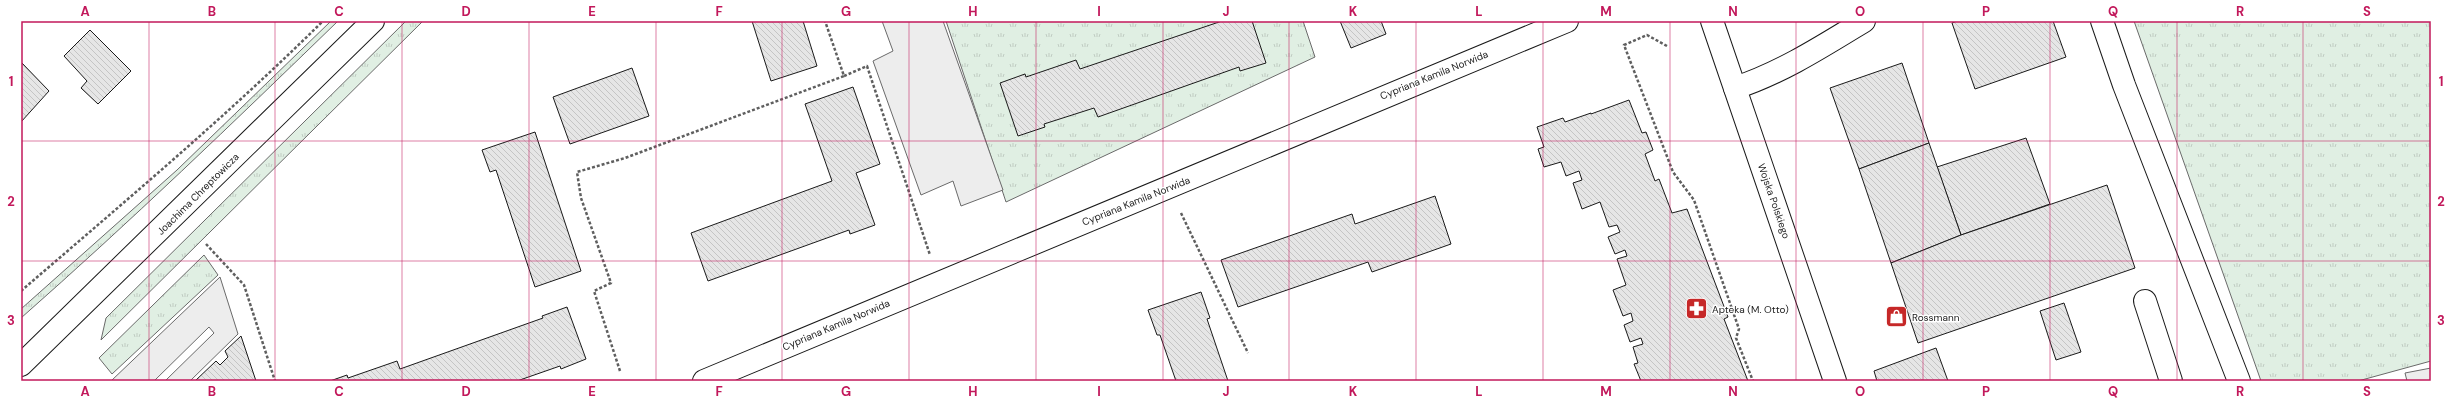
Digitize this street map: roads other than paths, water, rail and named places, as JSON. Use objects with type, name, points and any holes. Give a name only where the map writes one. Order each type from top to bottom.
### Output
[{"type":"street","name":"Joachima Chreptowicza","points":[[21,365],[373,21]]},
{"type":"street","name":"Cypriana Kamila Norwida","points":[[704,381],[939,282],[1169,188],[1356,107],[1567,21]]},
{"type":"street","name":"Wojska Polskiego","points":[[1712,21],[1835,381]]},
{"type":"street","points":[[1735,88],[1758,80],[1778,70],[1864,21]]},
{"type":"street","points":[[2102,21],[2124,85],[2239,381]]},
{"type":"street","points":[[2144,301],[2171,381]]},
{"type":"place","name":"Apteka (M. Otto)","points":[[1697,309]]},
{"type":"place","name":"Rossmann","points":[[1897,317]]}]
